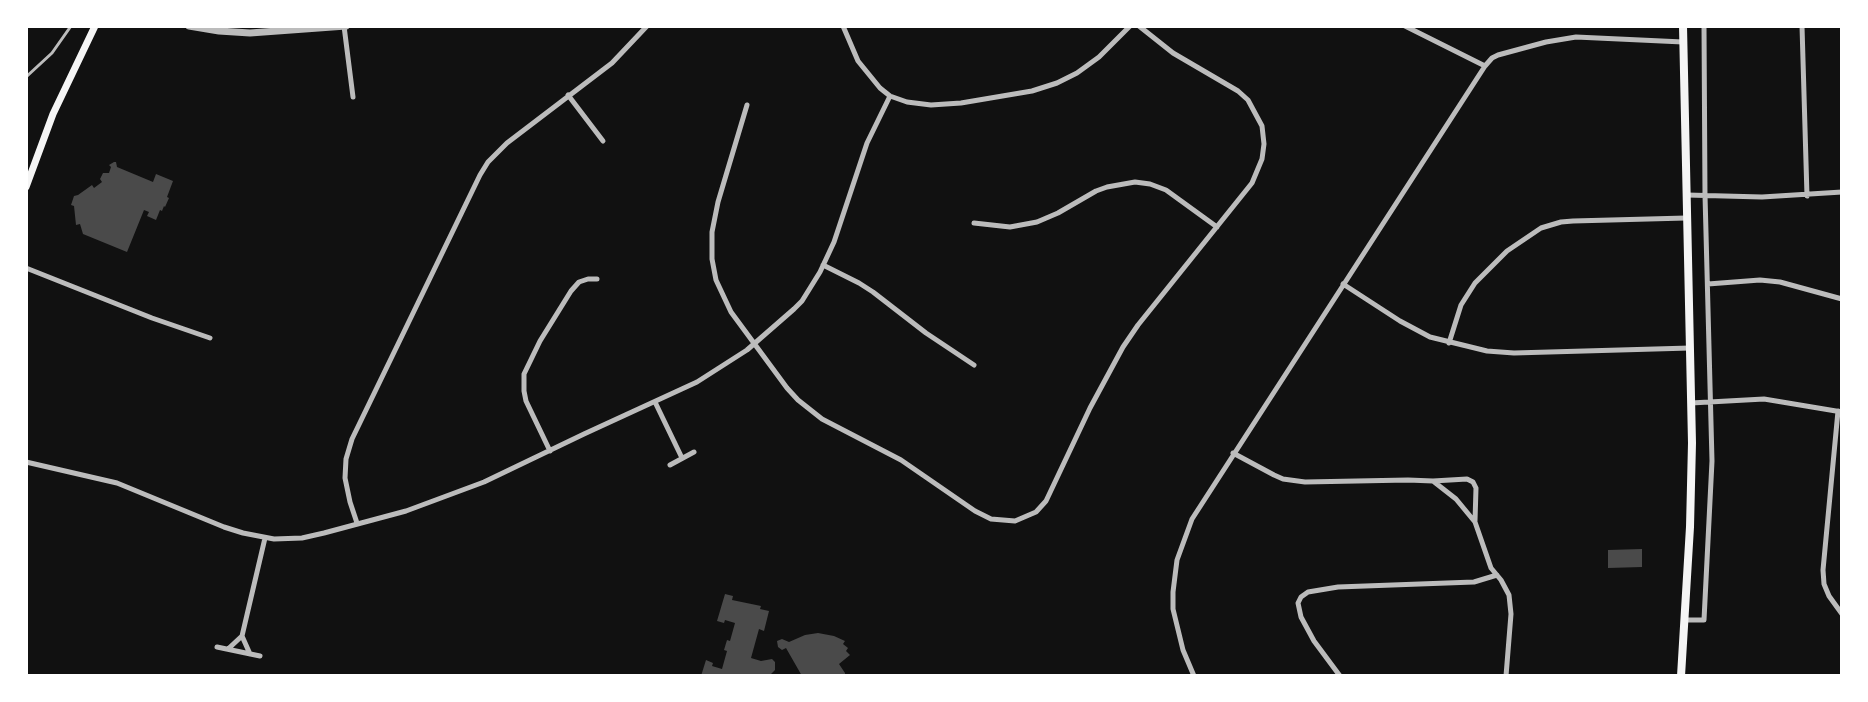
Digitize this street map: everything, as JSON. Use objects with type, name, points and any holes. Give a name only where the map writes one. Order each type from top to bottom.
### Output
[{"type":"main road","points":[[26,187],[53,114],[95,26]]},
{"type":"main road","points":[[1681,676],[1690,527],[1691,403],[1683,26]]},
{"type":"street","points":[[189,26],[250,33],[344,26],[353,97]]},
{"type":"street","points":[[357,523],[347,491],[345,468],[348,450],[445,244],[488,162],[507,143],[612,63],[647,26]]},
{"type":"street","points":[[843,26],[865,72],[890,96],[913,104],[931,105],[1032,91],[1057,83],[1089,65],[1130,26]]},
{"type":"street","points":[[747,105],[713,224],[711,245],[716,280],[725,302],[787,388],[822,419],[901,460],[975,511],[991,519],[1015,521],[1036,512],[1046,501],[1123,347],[1252,183],[1262,159],[1262,126],[1252,105],[1238,91],[1173,53],[1139,26]]},
{"type":"street","points":[[1405,26],[1485,66]]},
{"type":"street","points":[[1684,620],[1704,620],[1712,474],[1704,26]]},
{"type":"street","points":[[1802,26],[1807,196]]},
{"type":"street","points":[[1194,676],[1183,650],[1173,609],[1177,560],[1192,519],[1485,66],[1498,55],[1576,37],[1683,42]]},
{"type":"street","points":[[568,95],[603,141]]},
{"type":"street","points":[[26,462],[117,483],[224,527],[265,538],[302,538],[406,511],[484,482],[718,370],[754,344],[802,301],[834,242],[867,143],[890,96]]},
{"type":"street","points":[[974,223],[1010,227],[1037,222],[1096,191],[1135,182],[1166,190],[1217,227]]},
{"type":"street","points":[[1686,194],[1762,197],[1842,192]]},
{"type":"street","points":[[1449,343],[1461,305],[1475,283],[1507,251],[1541,228],[1573,221],[1686,218]]},
{"type":"street","points":[[823,265],[873,292],[974,365]]},
{"type":"street","points":[[26,268],[210,338]]},
{"type":"street","points":[[550,451],[526,401],[524,374],[571,291],[579,282],[597,279]]},
{"type":"street","points":[[1708,284],[1760,280],[1780,282],[1842,299]]},
{"type":"street","points":[[1343,284],[1430,337],[1487,351],[1690,348]]},
{"type":"street","points":[[1691,403],[1764,399],[1840,412],[1823,570],[1824,584],[1842,614]]},
{"type":"street","points":[[655,402],[682,458]]},
{"type":"street","points":[[670,465],[694,452]]},
{"type":"street","points":[[1233,453],[1274,475],[1305,482],[1467,479],[1473,482],[1476,488],[1475,522],[1485,556],[1506,587],[1511,603],[1506,676]]},
{"type":"street","points":[[1433,481],[1456,499],[1475,522]]},
{"type":"street","points":[[227,649],[242,636],[265,538]]},
{"type":"street","points":[[1340,676],[1305,626],[1298,609],[1301,597],[1308,592],[1326,588],[1474,582],[1497,575]]},
{"type":"street","points":[[242,636],[250,654]]},
{"type":"street","points":[[217,647],[260,656]]},
{"type":"lane","points":[[26,77],[52,53],[71,26]]},
{"type":"building","points":[[114,162],[117,167],[153,182],[156,174],[173,181],[169,198],[156,220],[147,216],[149,212],[144,210],[127,252],[83,234],[80,224],[76,225],[74,206],[71,205],[74,196],[102,182],[103,173],[109,173],[109,165]]},
{"type":"building","points":[[1642,549],[1642,567],[1608,568],[1608,550]]},
{"type":"building","points":[[725,594],[733,596],[732,600],[761,606],[760,609],[769,611],[764,631],[759,629],[751,658],[761,661],[772,659],[775,662],[775,670],[769,676],[701,676],[706,660],[722,669],[727,651],[724,650],[735,623],[717,621]]},
{"type":"building","points":[[818,633],[845,641],[843,644],[850,655],[839,664],[845,676],[802,676],[786,648],[782,650],[778,647],[777,641],[782,639],[789,642]]}]
